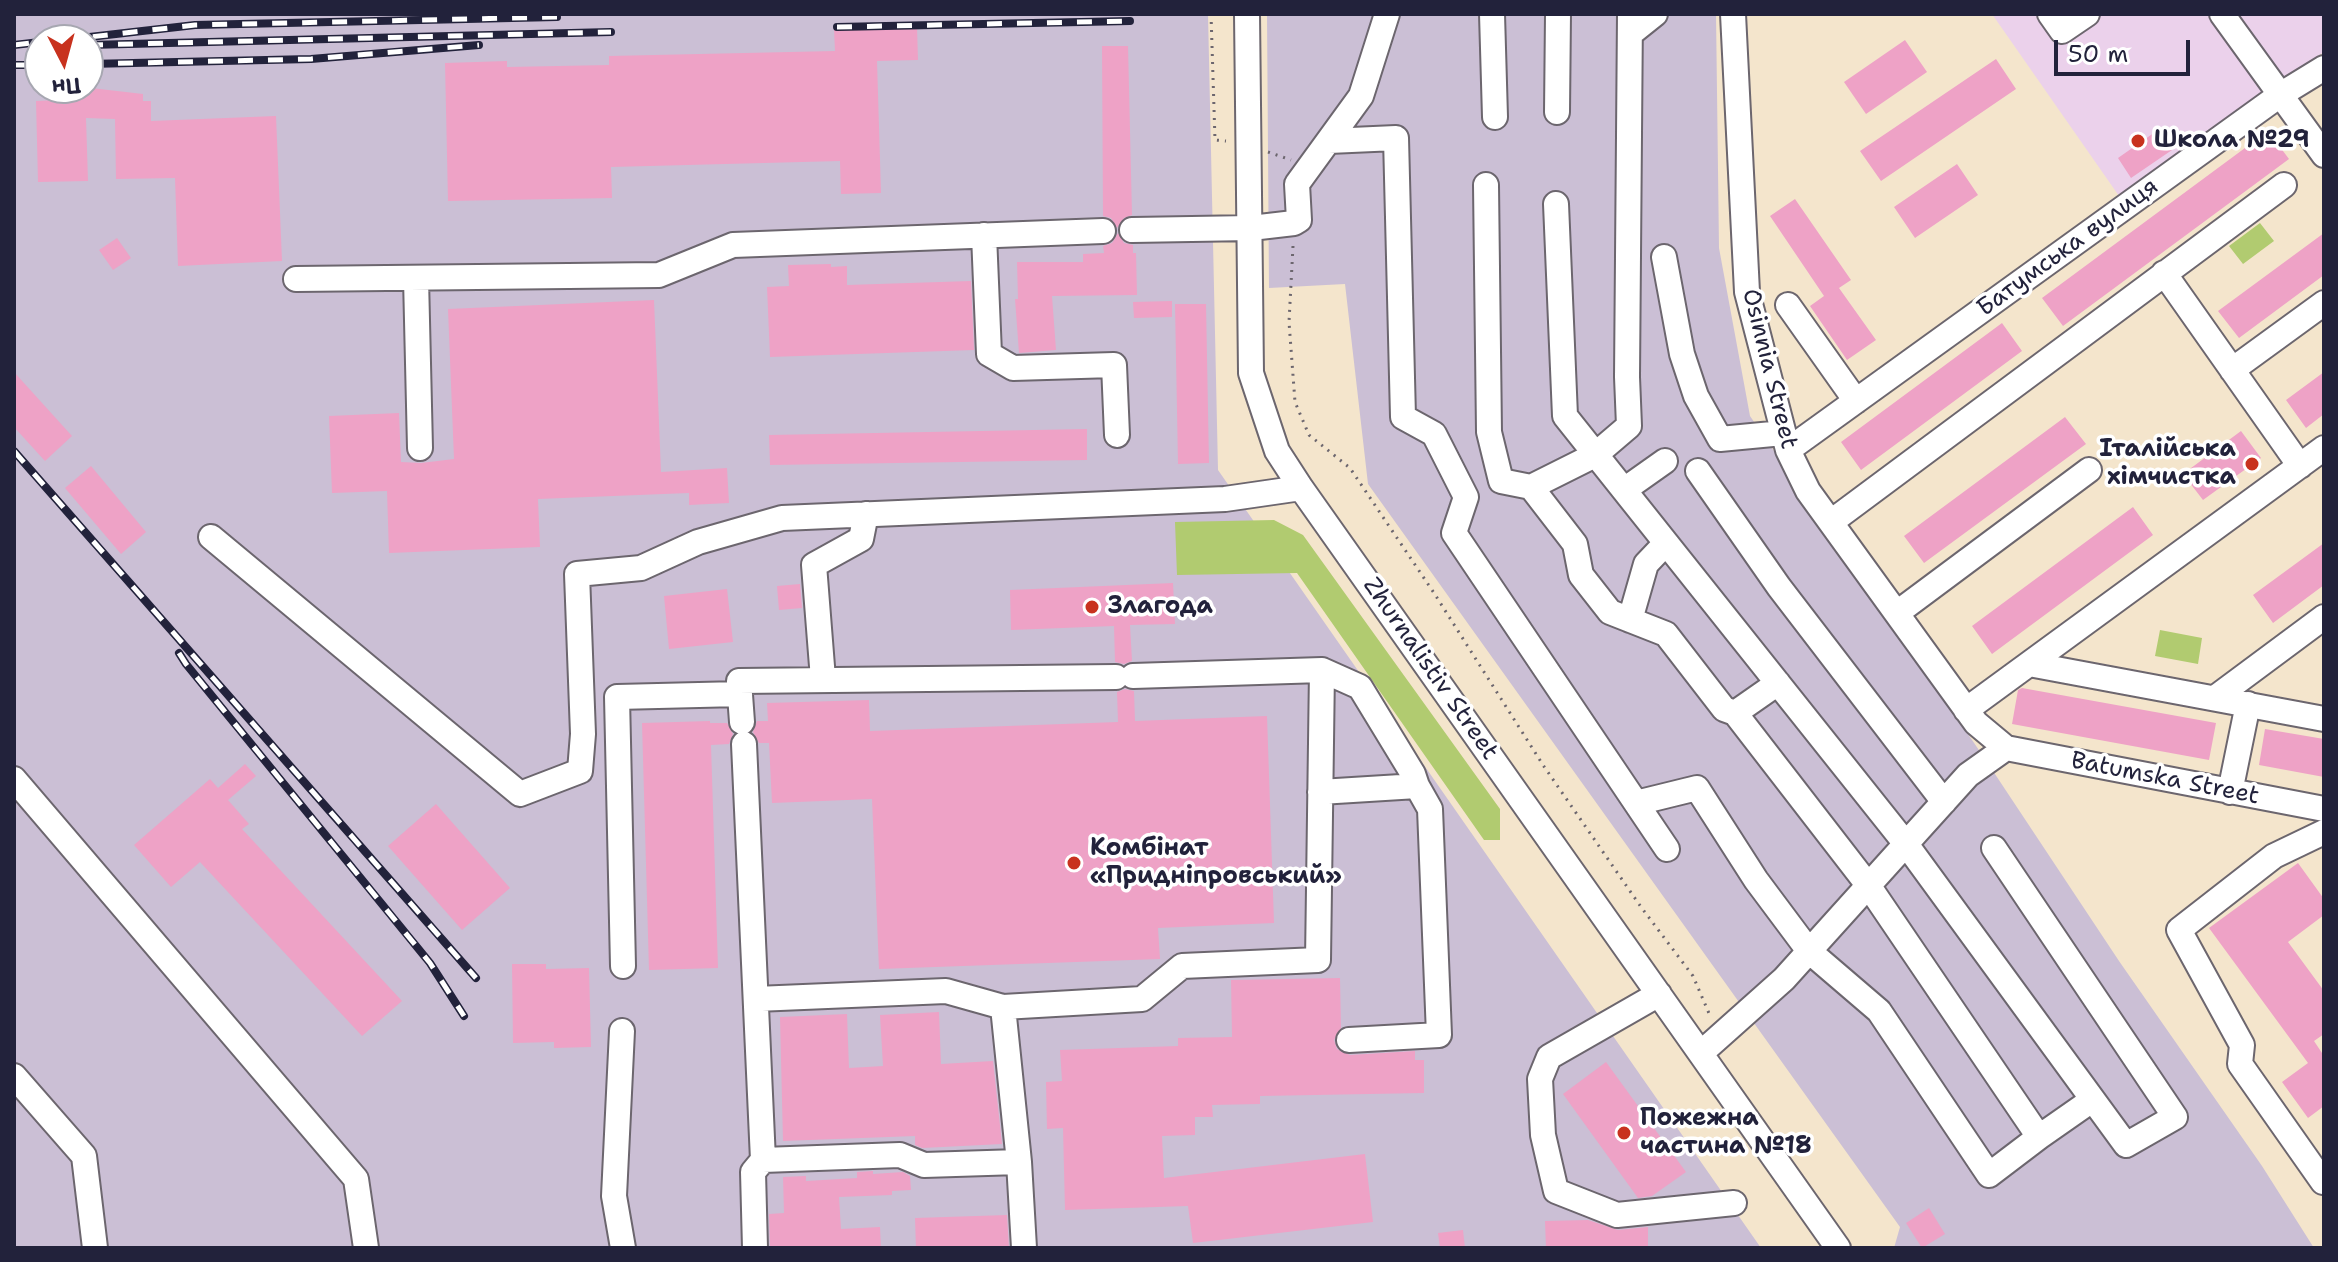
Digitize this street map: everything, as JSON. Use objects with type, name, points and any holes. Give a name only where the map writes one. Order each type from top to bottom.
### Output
[{"type":"street","name":"Zhurnalistiv Street","points":[[1247,14],[1251,373],[1277,451],[1659,994],[1710,1045],[1838,1248]]},
{"type":"street","points":[[1132,230],[1251,228],[1299,220],[1297,184],[1361,96],[1387,14]]},
{"type":"street","points":[[1492,14],[1495,117]]},
{"type":"street","points":[[1557,112],[1558,14]]},
{"type":"street","points":[[1466,497],[1501,481],[1531,487],[1595,455],[1629,426],[1630,24],[1655,14]]},
{"type":"street","points":[[2050,14],[2062,31],[2087,14]]},
{"type":"street","points":[[2222,14],[2324,155]]},
{"type":"street","name":"Osinnia Street","points":[[1736,16],[1747,292],[1786,442],[1808,491],[1976,723],[2006,748]]},
{"type":"street","name":"Батумська вулиця","points":[[1786,442],[1856,401],[2280,95],[2324,68]]},
{"type":"street","points":[[1329,141],[1396,138],[1403,417],[1434,434],[1466,497],[1454,533],[1667,849]]},
{"type":"street","points":[[1486,185],[1489,432],[1501,481]]},
{"type":"street","points":[[1831,522],[2284,185]]},
{"type":"street","points":[[1556,204],[1565,416],[1906,844],[2126,1145],[2175,1117],[1994,848]]},
{"type":"street","points":[[296,279],[659,275],[733,245],[1103,231]]},
{"type":"street","points":[[984,235],[989,354],[1013,368],[1114,365],[1117,435]]},
{"type":"street","points":[[1664,257],[1682,354],[1696,396],[1720,439],[1786,442]]},
{"type":"street","points":[[2164,273],[2300,466]]},
{"type":"street","points":[[416,278],[420,448]]},
{"type":"street","points":[[2232,370],[2324,303]]},
{"type":"street","points":[[1788,305],[1856,401]]},
{"type":"street","points":[[1966,710],[2324,448]]},
{"type":"street","points":[[1624,490],[1665,461]]},
{"type":"street","points":[[1897,613],[2089,470]]},
{"type":"street","points":[[1698,471],[1779,587],[1944,802]]},
{"type":"street","points":[[1531,487],[1575,544],[1581,575],[1610,612],[1666,634],[1724,709],[1735,713],[1868,885],[2039,1137]]},
{"type":"street","points":[[211,537],[520,794],[580,771],[583,734],[577,574],[641,568],[698,542],[782,518],[1225,499],[1301,488]]},
{"type":"street","points":[[823,679],[814,565],[861,539],[866,514]]},
{"type":"street","points":[[1630,620],[1646,564],[1666,543]]},
{"type":"street","points":[[2215,698],[2324,617]]},
{"type":"street","points":[[2029,664],[2324,719]]},
{"type":"street","points":[[756,999],[946,991],[1003,1007],[1142,999],[1182,966],[1318,960],[1322,670]]},
{"type":"street","points":[[755,1248],[753,1172],[763,1160],[739,681],[1124,677],[1322,670],[1360,687],[1413,774],[1430,809],[1439,1035],[1349,1040]]},
{"type":"street","points":[[1735,713],[1778,683]]},
{"type":"street","points":[[623,966],[617,697],[740,694]]},
{"type":"street","points":[[2230,792],[2248,704]]},
{"type":"street","points":[[1710,1045],[1784,979],[1968,775],[2006,748]]},
{"type":"street","name":"Batumska Street","points":[[2006,748],[2324,809]]},
{"type":"street","points":[[14,779],[356,1179],[366,1248]]},
{"type":"street","points":[[1320,792],[1417,786]]},
{"type":"street","points":[[1636,803],[1697,788],[1756,880],[1809,951],[1879,1011],[1989,1175],[2092,1100]]},
{"type":"street","points":[[2323,1182],[2240,1064],[2242,1045],[2179,930],[2274,856],[2324,832]]},
{"type":"street","points":[[1659,994],[1549,1057],[1540,1079],[1543,1135],[1556,1191],[1617,1215],[1734,1203]]},
{"type":"street","points":[[1003,1007],[1019,1162],[1024,1248]]},
{"type":"street","points":[[622,1031],[614,1196],[623,1248]]},
{"type":"street","points":[[14,1076],[84,1156],[95,1248]]},
{"type":"street","points":[[763,1160],[900,1155],[924,1165],[1019,1162]]},
{"type":"path","points":[[1294,223],[1289,322],[1295,402],[1309,435],[1350,468],[1543,765],[1641,907],[1693,976],[1710,1045]]},
{"type":"shaded area","points":[[14,14],[1208,14],[1218,470],[1761,1248],[14,1248]]},
{"type":"shaded area","points":[[1267,14],[1716,14],[1719,248],[1750,416],[2119,961],[2262,1166],[2314,1248],[1894,1248],[1900,1227],[1368,484],[1345,284],[1269,288]]},
{"type":"shaded area","name":"Школа №29","points":[[1992,14],[2324,14],[2324,52],[2119,196]]},
{"type":"green space","points":[[2260,223],[2274,241],[2243,264],[2229,246]]},
{"type":"green space","points":[[1274,520],[1303,535],[1500,809],[1500,840],[1484,840],[1297,573],[1177,575],[1175,522]]},
{"type":"green space","points":[[2160,630],[2202,638],[2198,664],[2155,656]]},
{"type":"building","points":[[917,27],[918,60],[877,61],[881,193],[841,194],[840,161],[611,167],[612,198],[448,201],[445,63],[507,61],[507,67],[609,65],[609,56],[835,51],[834,29]]},
{"type":"building","points":[[1905,40],[1927,72],[1866,114],[1844,82]]},
{"type":"building","points":[[1102,46],[1128,46],[1132,215],[1124,218],[1117,228],[1111,218],[1103,216]]},
{"type":"building","points":[[1996,59],[2016,89],[1881,181],[1860,151]]},
{"type":"building","points":[[104,90],[143,94],[143,101],[151,101],[151,121],[276,116],[282,261],[178,266],[175,178],[116,179],[115,119],[86,118],[88,181],[38,182],[36,104],[104,104]]},
{"type":"building","points":[[2158,130],[2172,150],[2131,178],[2118,158]]},
{"type":"building","points":[[2268,131],[2289,159],[2063,326],[2042,298]]},
{"type":"building","points":[[1957,164],[1978,195],[1915,238],[1894,207]]},
{"type":"building","points":[[1795,199],[1851,280],[1839,288],[1876,340],[1847,360],[1810,306],[1824,296],[1770,216]]},
{"type":"building","points":[[1118,233],[1124,243],[1133,245],[1133,253],[1136,253],[1137,295],[1052,296],[1056,350],[1019,353],[1015,299],[1018,299],[1017,262],[1083,262],[1083,254],[1104,253],[1103,246],[1112,243]]},
{"type":"building","points":[[2324,233],[2324,275],[2239,338],[2218,311]]},
{"type":"building","points":[[117,238],[131,258],[113,270],[99,250]]},
{"type":"building","points":[[831,264],[831,267],[847,266],[847,285],[971,281],[974,350],[770,357],[767,287],[789,286],[788,265]]},
{"type":"building","points":[[654,300],[661,472],[727,468],[729,503],[689,505],[689,493],[538,499],[540,547],[389,553],[387,491],[332,493],[329,416],[399,413],[401,462],[454,459],[448,309]]},
{"type":"building","points":[[1172,301],[1172,317],[1134,318],[1133,302]]},
{"type":"building","points":[[1175,304],[1206,304],[1209,463],[1178,464]]},
{"type":"building","points":[[2002,323],[2022,351],[1861,470],[1841,442]]},
{"type":"building","points":[[14,372],[72,436],[45,461],[14,427]]},
{"type":"building","points":[[2324,372],[2324,414],[2306,428],[2286,400]]},
{"type":"building","points":[[2065,417],[2086,444],[1924,563],[1904,536]]},
{"type":"building","points":[[1087,429],[1087,460],[770,465],[769,435]]},
{"type":"building","points":[[2241,431],[2261,458],[2203,500],[2183,474]]},
{"type":"building","points":[[91,466],[146,532],[121,554],[65,488]]},
{"type":"building","points":[[2133,507],[2153,535],[1992,654],[1972,626]]},
{"type":"building","points":[[2324,543],[2324,585],[2273,623],[2253,595]]},
{"type":"building","name":"Злагода","points":[[1173,583],[1175,624],[1130,625],[1132,661],[1124,664],[1115,662],[1114,626],[1011,630],[1010,590]]},
{"type":"building","points":[[800,584],[802,608],[779,610],[777,586]]},
{"type":"building","points":[[727,589],[733,642],[669,649],[664,596]]},
{"type":"building","points":[[2022,688],[2216,723],[2209,760],[2012,724],[2018,690]]},
{"type":"building","name":"Комбінат «Придніпровський»","points":[[1125,689],[1134,691],[1135,721],[1267,716],[1274,923],[1158,928],[1160,959],[879,969],[872,799],[772,803],[769,743],[759,743],[753,732],[757,721],[768,721],[767,703],[869,700],[870,731],[1118,722],[1117,692]]},
{"type":"building","points":[[642,723],[727,723],[733,734],[729,744],[711,745],[718,968],[649,970]]},
{"type":"building","points":[[2265,729],[2324,739],[2324,777],[2259,765]]},
{"type":"building","points":[[245,764],[256,776],[228,800],[249,824],[242,829],[402,1001],[362,1036],[200,862],[171,887],[134,845],[210,779],[218,788]]},
{"type":"building","points":[[436,804],[510,888],[462,930],[388,846]]},
{"type":"building","points":[[2298,863],[2324,899],[2324,915],[2288,942],[2324,991],[2324,1034],[2314,1041],[2322,1053],[2324,1051],[2324,1106],[2308,1118],[2282,1082],[2308,1063],[2209,928]]},
{"type":"building","points":[[512,964],[546,964],[546,969],[589,968],[591,1047],[554,1048],[554,1042],[513,1043]]},
{"type":"building","points":[[1340,978],[1341,1028],[1334,1040],[1337,1049],[1350,1055],[1415,1051],[1415,1060],[1424,1060],[1424,1093],[1260,1096],[1260,1104],[1212,1105],[1213,1117],[1195,1117],[1195,1135],[1162,1136],[1164,1178],[1365,1154],[1373,1222],[1193,1243],[1188,1206],[1065,1210],[1063,1128],[1047,1129],[1046,1082],[1062,1081],[1060,1050],[1178,1046],[1178,1038],[1232,1037],[1231,980]]},
{"type":"building","points":[[939,1012],[941,1064],[993,1061],[1002,1144],[922,1148],[915,1145],[915,1136],[783,1141],[780,1017],[847,1014],[849,1068],[883,1066],[880,1015]]},
{"type":"building","name":"Пожежна частина №18","points":[[1606,1062],[1686,1172],[1652,1196],[1638,1198],[1563,1094]]},
{"type":"building","points":[[873,1171],[873,1174],[903,1172],[910,1176],[911,1190],[892,1191],[892,1195],[839,1197],[841,1229],[880,1227],[881,1248],[770,1248],[769,1214],[784,1213],[783,1177],[806,1176],[806,1181],[857,1178],[857,1172]]},
{"type":"building","points":[[1929,1208],[1945,1234],[1922,1248],[1906,1223]]},
{"type":"building","points":[[1007,1215],[1009,1248],[916,1248],[915,1218]]},
{"type":"building","points":[[1588,1220],[1618,1230],[1648,1227],[1648,1248],[1546,1248],[1545,1221]]},
{"type":"building","points":[[1463,1230],[1465,1248],[1440,1248],[1438,1233]]},
{"type":"railway","points":[[104,35],[195,25],[557,17]]},
{"type":"railway","points":[[837,27],[1130,21]]},
{"type":"railway","points":[[104,45],[611,32]]},
{"type":"railway","points":[[14,45],[24,44]]},
{"type":"railway","points":[[104,64],[311,59],[479,45]]},
{"type":"railway","points":[[14,65],[24,65]]},
{"type":"railway","points":[[14,451],[476,978]]},
{"type":"railway","points":[[179,653],[430,963],[464,1016]]},
{"type":"place","name":"Школа №29","points":[[2138,141]]},
{"type":"place","name":"Італійська хімчистка","points":[[2252,464]]},
{"type":"place","name":"Злагода","points":[[1092,607]]},
{"type":"place","name":"Комбінат «Придніпровський»","points":[[1074,863]]},
{"type":"place","name":"Пожежна частина №18","points":[[1624,1133]]}]
